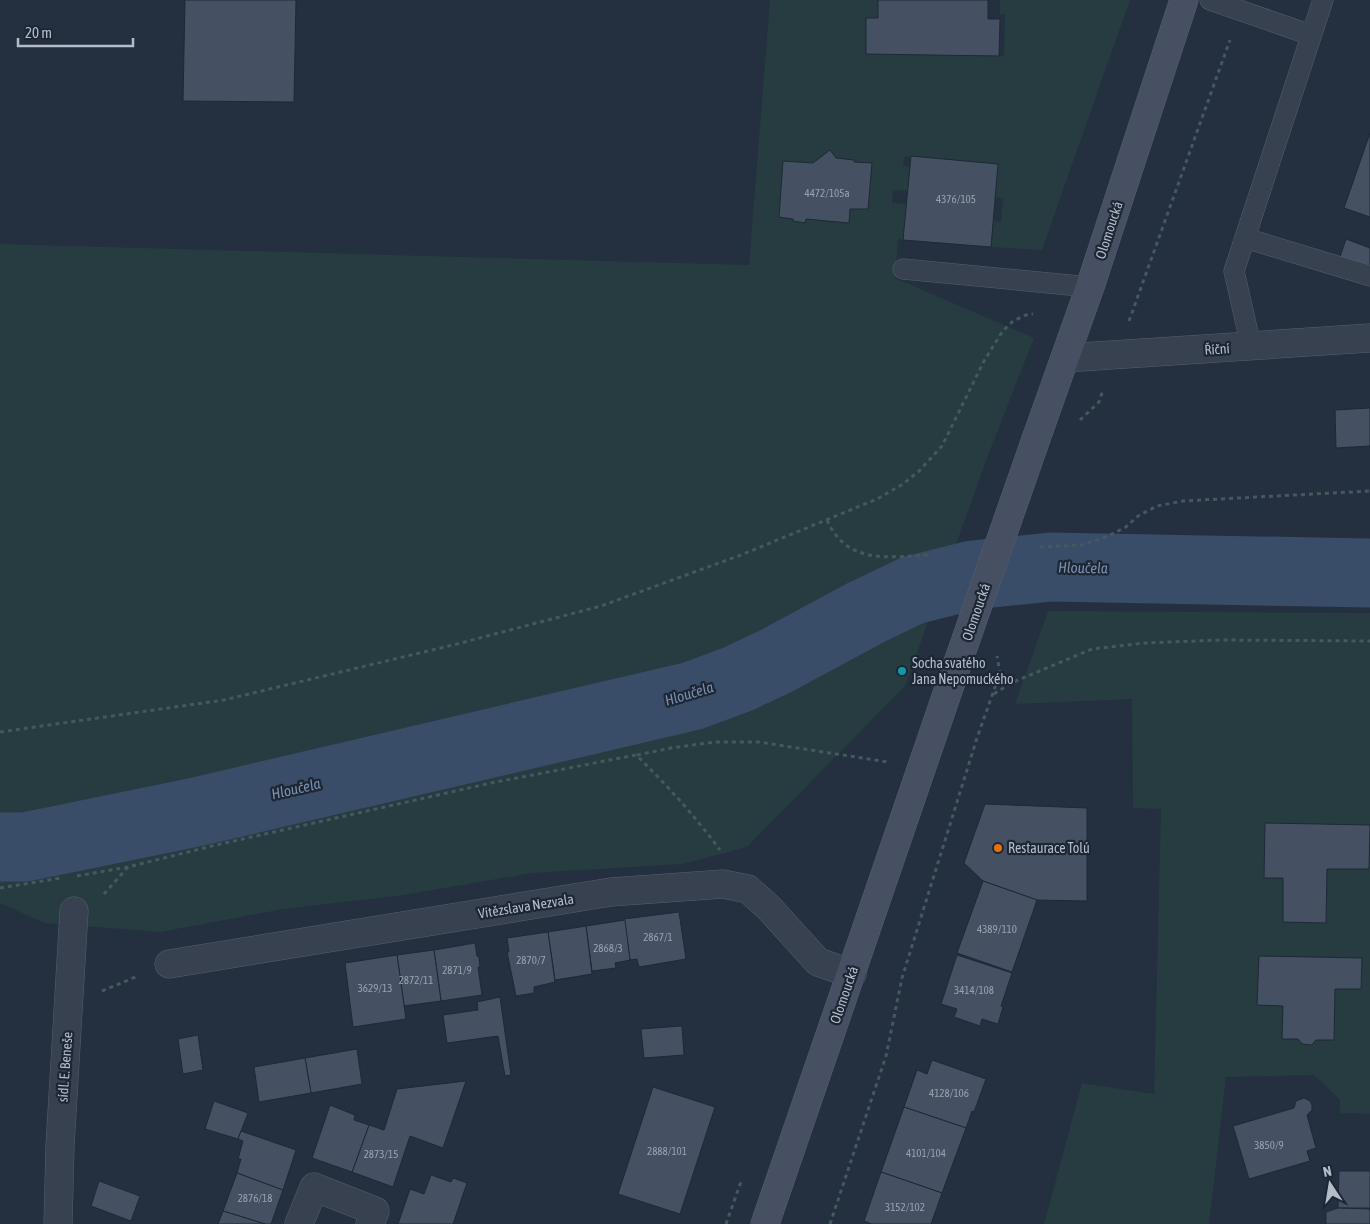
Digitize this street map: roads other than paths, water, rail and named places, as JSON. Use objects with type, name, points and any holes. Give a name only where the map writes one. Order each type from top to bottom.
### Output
[{"type":"street","name":"Olomoucká","points":[[765,1224],[950,685],[1090,287],[1184,0]]},
{"type":"street","name":"Říční","points":[[1065,358],[1370,338]]},
{"type":"street","name":"Vítězslava Nezvala","points":[[169,964],[611,892],[724,884],[748,889],[769,908],[818,962],[852,974]]},
{"type":"street","name":"sídl. E. Beneše","points":[[58,1224],[60,1146],[74,911]]},
{"type":"street","points":[[299,1224],[314,1187],[375,1211],[370,1224]]},
{"type":"lane","points":[[1210,0],[1311,34]]},
{"type":"lane","points":[[1251,346],[1234,271],[1323,0]]},
{"type":"lane","points":[[1245,238],[1370,276]]},
{"type":"lane","points":[[903,269],[1090,287]]},
{"type":"waterway","name":"Hloučela","points":[[0,847],[25,847],[196,812],[692,696],[738,679],[774,662],[867,612],[913,590],[973,575],[1051,567],[1370,573]]},
{"type":"place","name":"Socha svatého Jana Nepomuckého","points":[[902,671]]},
{"type":"place","name":"Restaurace Tolú","points":[[998,848]]}]
